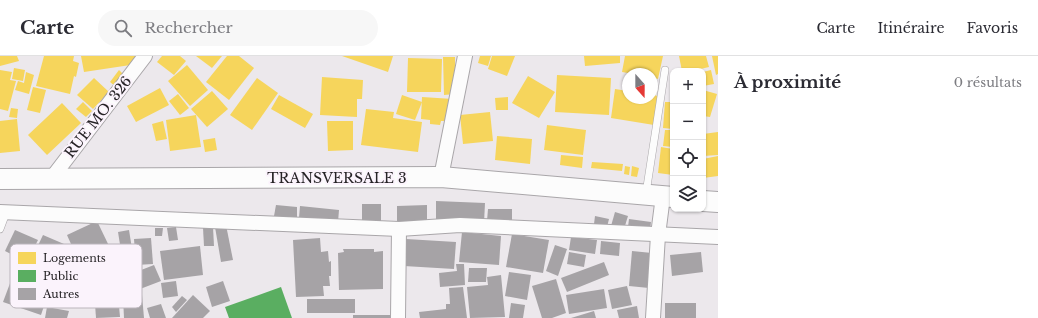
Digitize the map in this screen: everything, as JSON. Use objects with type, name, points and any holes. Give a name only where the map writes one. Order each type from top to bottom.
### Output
[{"type":"main road","name":"TRANSVERSALE 3","points":[[0,179],[441,177],[660,196]]},
{"type":"main road","points":[[706,201],[718,202]]},
{"type":"street","name":"RUE MO. 326","points":[[51,179],[145,56]]},
{"type":"street","points":[[441,177],[465,56]]},
{"type":"street","points":[[653,318],[660,196]]},
{"type":"street","points":[[3,213],[399,229],[460,225],[718,237]]},
{"type":"street","points":[[398,318],[399,229]]},
{"type":"lane","points":[[660,196],[665,70]]},
{"type":"lane","points":[[0,229],[3,213]]},
{"type":"building: Logements","points":[[0,56],[17,56],[19,61],[0,66]]},
{"type":"building: Logements","points":[[44,56],[74,56],[73,61],[79,63],[70,94],[36,86]]},
{"type":"building: Logements","points":[[81,56],[136,56],[137,64],[84,72]]},
{"type":"building: Logements","points":[[162,56],[180,56],[186,61],[174,75],[157,62]]},
{"type":"building: Logements","points":[[196,56],[222,56],[212,68]]},
{"type":"building: Logements","points":[[227,56],[239,56],[254,68],[229,100],[206,82]]},
{"type":"building: Logements","points":[[342,56],[393,56],[388,72]]},
{"type":"building: Logements","points":[[480,56],[491,56],[488,66],[478,63]]},
{"type":"building: Logements","points":[[492,56],[515,56],[507,76],[488,69]]},
{"type":"building: Logements","points":[[584,56],[620,56],[620,63],[585,66]]},
{"type":"building: Logements","points":[[625,56],[663,56],[658,79],[658,68],[623,68]]},
{"type":"building: Logements","points":[[679,56],[706,56],[709,67],[705,68],[681,68]]},
{"type":"building: Logements","points":[[712,56],[718,56],[718,74],[716,75]]},
{"type":"building: Logements","points":[[443,57],[455,57],[455,94],[444,95]]},
{"type":"building: Logements","points":[[408,58],[442,59],[441,92],[407,92]]},
{"type":"building: Logements","points":[[187,65],[208,90],[190,106],[168,81]]},
{"type":"building: Logements","points":[[14,68],[25,70],[23,81],[12,79]]},
{"type":"building: Logements","points":[[0,70],[12,72],[10,80],[16,81],[8,111],[0,109]]},
{"type":"building: Logements","points":[[119,70],[125,76],[116,87],[110,82]]},
{"type":"building: Logements","points":[[711,70],[714,84],[706,85],[706,71]]},
{"type":"building: Logements","points":[[26,72],[34,75],[29,94],[15,90],[18,81],[24,83]]},
{"type":"building: Logements","points":[[557,75],[611,78],[609,115],[555,112]]},
{"type":"building: Logements","points":[[528,76],[555,92],[539,118],[512,103]]},
{"type":"building: Logements","points":[[322,77],[363,80],[362,99],[357,99],[357,117],[320,115]]},
{"type":"building: Logements","points":[[94,78],[109,92],[93,109],[77,95]]},
{"type":"building: Logements","points":[[257,78],[278,93],[252,130],[230,115]]},
{"type":"building: Logements","points":[[33,87],[46,90],[40,113],[27,110]]},
{"type":"building: Logements","points":[[160,88],[169,105],[136,122],[127,106]]},
{"type":"building: Logements","points":[[615,89],[622,90],[622,104],[658,104],[654,125],[611,118]]},
{"type":"building: Logements","points":[[212,91],[228,109],[207,127],[191,109]]},
{"type":"building: Logements","points":[[706,91],[717,94],[710,117],[706,116]]},
{"type":"building: Logements","points":[[178,94],[189,108],[180,115],[169,101]]},
{"type":"building: Logements","points":[[279,95],[313,114],[305,128],[271,109]]},
{"type":"building: Logements","points":[[402,95],[422,102],[415,120],[396,114]]},
{"type":"building: Logements","points":[[422,97],[453,99],[451,121],[441,121],[440,125],[430,124],[430,120],[421,119]]},
{"type":"building: Logements","points":[[508,97],[508,110],[496,110],[495,98]]},
{"type":"building: Logements","points":[[83,102],[92,111],[86,117],[76,109]]},
{"type":"building: Logements","points":[[665,102],[670,102],[670,129],[663,128]]},
{"type":"building: Logements","points":[[62,103],[81,123],[47,155],[28,135]]},
{"type":"building: Logements","points":[[11,108],[18,109],[17,118],[9,117]]},
{"type":"building: Logements","points":[[366,109],[394,112],[393,118],[422,122],[418,152],[361,145]]},
{"type":"building: Logements","points":[[490,112],[493,141],[463,144],[460,115]]},
{"type":"building: Logements","points":[[196,115],[201,147],[170,151],[166,120]]},
{"type":"building: Logements","points":[[17,119],[20,151],[0,153],[0,121]]},
{"type":"building: Logements","points":[[163,121],[167,139],[156,141],[152,124]]},
{"type":"building: Logements","points":[[327,121],[353,121],[353,150],[328,151]]},
{"type":"building: Logements","points":[[547,125],[586,130],[583,155],[544,150]]},
{"type":"building: Logements","points":[[665,130],[670,130],[670,147],[663,146]]},
{"type":"building: Logements","points":[[718,132],[718,155],[706,156],[706,134]]},
{"type":"building: Logements","points":[[497,136],[532,139],[530,164],[495,160]]},
{"type":"building: Logements","points":[[215,138],[217,150],[205,152],[203,140]]},
{"type":"building: Logements","points":[[661,147],[670,148],[670,175],[658,173]]},
{"type":"building: Logements","points":[[561,155],[583,157],[582,168],[560,165]]},
{"type":"building: Logements","points":[[718,156],[718,176],[706,178],[706,158]]},
{"type":"building: Logements","points":[[592,162],[623,164],[622,171],[591,168]]},
{"type":"building: Logements","points":[[625,166],[630,167],[629,175],[624,174]]},
{"type":"building: Logements","points":[[632,166],[639,168],[637,177],[631,176]]},
{"type":"building: Public","points":[[281,287],[292,318],[229,318],[225,307]]},
{"type":"building: Autres","points":[[436,201],[485,203],[484,223],[436,221]]},
{"type":"building: Autres","points":[[362,204],[381,204],[381,221],[362,221]]},
{"type":"building: Autres","points":[[276,205],[297,207],[297,218],[274,216]]},
{"type":"building: Autres","points":[[427,205],[427,223],[397,223],[397,206]]},
{"type":"building: Autres","points":[[300,206],[339,210],[338,222],[299,218]]},
{"type":"building: Autres","points":[[488,209],[512,209],[512,221],[487,221]]},
{"type":"building: Autres","points":[[615,212],[628,216],[624,229],[611,226]]},
{"type":"building: Autres","points":[[595,216],[609,219],[607,227],[594,224]]},
{"type":"building: Autres","points":[[629,219],[651,222],[650,231],[628,227]]},
{"type":"building: Autres","points":[[97,221],[108,244],[71,244],[67,235]]},
{"type":"building: Autres","points":[[226,225],[233,260],[221,262],[215,227]]},
{"type":"building: Autres","points":[[176,227],[178,240],[169,241],[167,228]]},
{"type":"building: Autres","points":[[213,227],[214,246],[204,246],[203,228]]},
{"type":"building: Autres","points":[[155,228],[163,228],[162,236],[155,236]]},
{"type":"building: Autres","points":[[15,230],[38,240],[36,244],[10,244],[10,254],[5,251]]},
{"type":"building: Autres","points":[[129,230],[131,244],[120,244],[118,232]]},
{"type":"building: Autres","points":[[462,232],[501,236],[499,265],[459,262]]},
{"type":"building: Autres","points":[[512,234],[549,240],[543,273],[506,267]]},
{"type":"building: Autres","points":[[43,235],[64,244],[39,244]]},
{"type":"building: Autres","points":[[571,237],[597,240],[595,254],[569,250]]},
{"type":"building: Autres","points":[[151,238],[153,264],[142,265],[142,244],[134,244],[134,239]]},
{"type":"building: Autres","points":[[320,238],[321,252],[328,251],[329,262],[331,261],[331,276],[329,276],[330,286],[323,286],[324,296],[296,297],[293,240]]},
{"type":"building: Autres","points":[[406,239],[456,242],[454,269],[404,266]]},
{"type":"building: Autres","points":[[601,241],[620,243],[619,256],[600,254]]},
{"type":"building: Autres","points":[[555,245],[567,249],[558,276],[546,271]]},
{"type":"building: Autres","points":[[200,246],[203,275],[164,280],[160,251]]},
{"type":"building: Autres","points":[[343,249],[374,249],[374,252],[383,251],[383,289],[339,290],[338,253],[344,252]]},
{"type":"building: Autres","points":[[632,251],[652,253],[649,288],[629,286]]},
{"type":"building: Autres","points":[[569,252],[586,255],[584,267],[567,264]]},
{"type":"building: Autres","points":[[701,252],[703,272],[672,276],[670,255]]},
{"type":"building: Autres","points":[[604,262],[609,275],[567,292],[561,278]]},
{"type":"building: Autres","points":[[456,264],[464,264],[465,285],[440,287],[439,273],[457,271]]},
{"type":"building: Autres","points":[[154,265],[161,281],[142,288],[142,270]]},
{"type":"building: Autres","points":[[469,268],[487,268],[486,282],[468,282]]},
{"type":"building: Autres","points":[[509,272],[531,275],[527,300],[505,296]]},
{"type":"building: Autres","points":[[501,275],[505,317],[470,318],[467,287],[488,285],[487,277]]},
{"type":"building: Autres","points":[[556,279],[566,313],[552,318],[542,318],[532,286]]},
{"type":"building: Autres","points":[[176,281],[178,296],[163,298],[161,283]]},
{"type":"building: Autres","points":[[223,281],[230,301],[212,307],[206,287]]},
{"type":"building: Autres","points":[[10,283],[10,304],[3,302]]},
{"type":"building: Autres","points":[[627,286],[632,305],[612,309],[608,290]]},
{"type":"building: Autres","points":[[463,287],[467,318],[420,318],[419,312],[446,309],[446,304],[450,304],[449,288]]},
{"type":"building: Autres","points":[[604,289],[607,308],[569,314],[566,295]]},
{"type":"building: Autres","points":[[142,295],[144,318],[124,318],[124,308],[142,308]]},
{"type":"building: Autres","points":[[193,295],[210,311],[203,318],[172,318]]},
{"type":"building: Autres","points":[[182,296],[187,300],[176,312],[172,307]]},
{"type":"building: Autres","points":[[307,299],[355,299],[355,313],[307,313]]},
{"type":"building: Autres","points":[[511,303],[525,305],[523,318],[509,318]]},
{"type":"building: Autres","points":[[665,303],[696,303],[696,318],[665,318]]},
{"type":"building: Autres","points":[[161,304],[166,318],[150,318],[147,308]]},
{"type":"building: Autres","points":[[637,306],[639,318],[619,318],[617,310]]},
{"type":"building: Autres","points":[[21,308],[43,308],[41,315]]},
{"type":"building: Autres","points":[[47,308],[69,311],[67,318],[45,318]]},
{"type":"building: Autres","points":[[95,308],[119,308],[120,317],[96,318]]},
{"type":"building: Autres","points":[[594,311],[596,318],[571,318]]},
{"type":"building: Autres","points":[[353,315],[390,315],[390,318],[353,318]]}]
